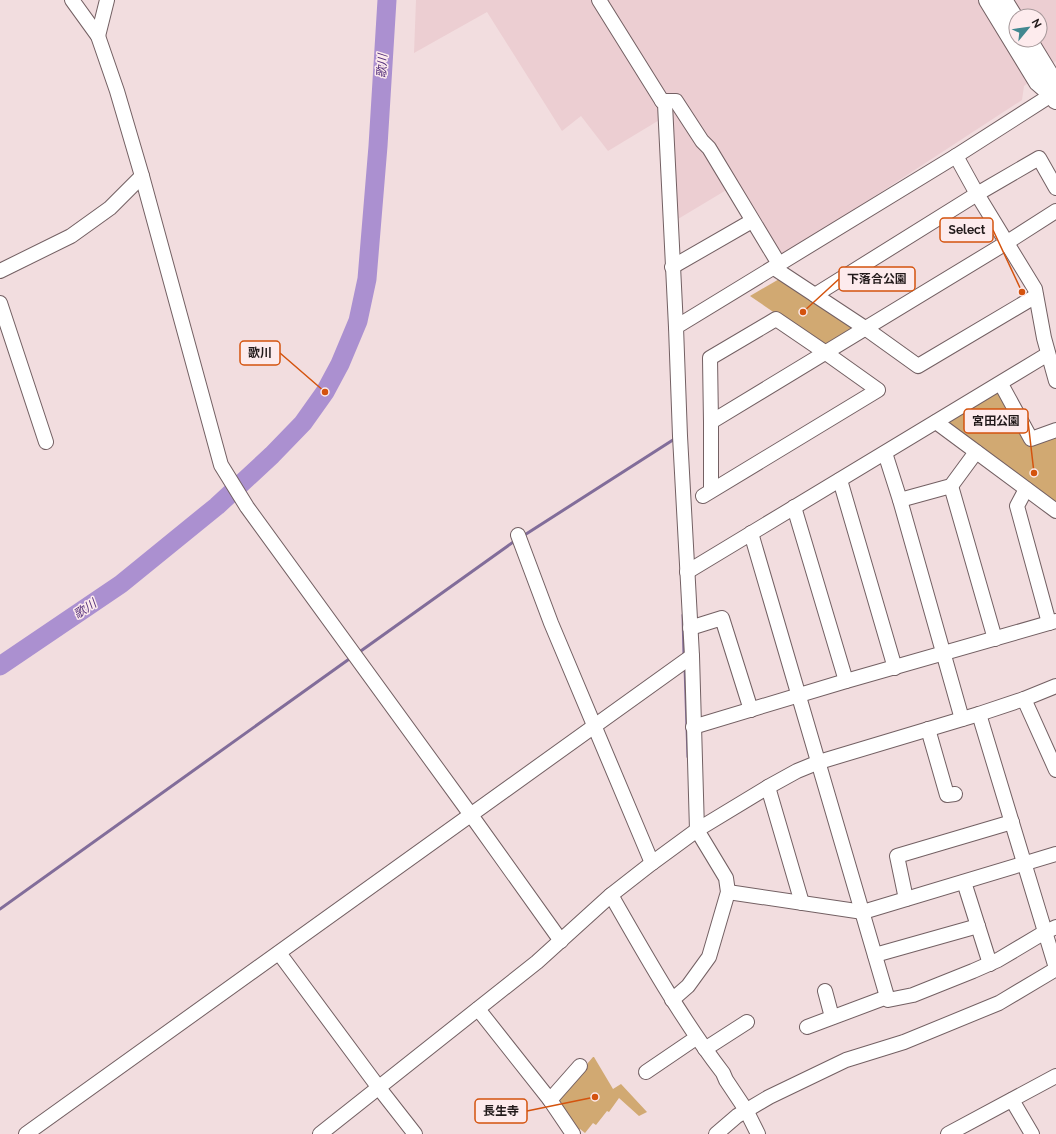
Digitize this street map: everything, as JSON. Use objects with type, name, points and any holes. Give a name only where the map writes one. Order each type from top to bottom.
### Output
[{"type":"main road","points":[[988,0],[1038,82],[1055,96]]},
{"type":"main road","points":[[1033,48],[1050,76],[1055,96]]},
{"type":"street","points":[[72,0],[98,36],[117,91],[142,176],[221,465],[224,471],[243,500],[472,815],[561,941]]},
{"type":"street","points":[[98,36],[107,0]]},
{"type":"street","points":[[600,0],[665,104],[692,656],[697,830],[726,878],[728,892],[709,957],[688,986],[672,1000]]},
{"type":"street","points":[[676,327],[1055,96]]},
{"type":"street","points":[[662,101],[676,101],[702,141],[709,148],[752,221],[776,266],[815,295],[865,328],[918,366],[1036,296]]},
{"type":"street","points":[[956,156],[1006,243],[1035,289],[1036,296],[1050,335],[1048,354],[1056,381]]},
{"type":"street","points":[[815,295],[977,194],[1039,158],[1056,188]]},
{"type":"street","points":[[0,271],[70,236],[110,208],[142,176]]},
{"type":"street","points":[[711,422],[1006,243],[1056,211]]},
{"type":"street","points":[[672,267],[752,221]]},
{"type":"street","points":[[0,303],[46,442]]},
{"type":"street","points":[[776,319],[826,353],[878,390],[707,493],[711,422],[710,358],[776,319]]},
{"type":"street","points":[[687,572],[1001,384],[1048,354]]},
{"type":"street","points":[[1001,384],[1031,439],[1056,430]]},
{"type":"street","points":[[936,422],[1056,511]]},
{"type":"street","points":[[900,500],[951,486],[976,452]]},
{"type":"street","points":[[885,453],[900,500],[962,719]]},
{"type":"street","points":[[840,480],[894,668]]},
{"type":"street","points":[[951,486],[995,639]]},
{"type":"street","points":[[693,727],[846,681],[1053,622],[1017,506],[1026,488]]},
{"type":"street","points":[[794,507],[846,681]]},
{"type":"street","points":[[751,533],[888,1000],[913,995],[990,964],[1051,929]]},
{"type":"street","points":[[518,535],[551,623],[652,863]]},
{"type":"street","points":[[690,628],[722,618],[751,710]]},
{"type":"street","points":[[26,1134],[692,656]]},
{"type":"street","points":[[320,1134],[561,941],[611,895],[697,830],[768,787],[797,771],[819,762],[979,714],[1024,699],[1056,686]]},
{"type":"street","points":[[1024,699],[1056,770]]},
{"type":"street","points":[[716,1134],[737,1116],[769,1097],[846,1060],[904,1042],[999,1003],[1056,969],[1051,929],[1025,864],[979,714]]},
{"type":"street","points":[[928,729],[947,796]]},
{"type":"street","points":[[768,787],[802,902]]},
{"type":"street","points":[[906,899],[897,856],[1012,822]]},
{"type":"street","points":[[728,892],[863,912],[1056,854]]},
{"type":"street","points":[[964,882],[990,964]]},
{"type":"street","points":[[611,895],[672,1000],[723,1073],[746,1110],[758,1134]]},
{"type":"street","points":[[875,955],[978,926]]},
{"type":"street","points":[[279,953],[415,1134]]},
{"type":"street","points":[[826,991],[832,1017]]},
{"type":"street","points":[[807,1027],[887,997]]},
{"type":"street","points":[[478,1009],[550,1100],[573,1134]]},
{"type":"street","points":[[653,1070],[701,1043],[735,1034],[747,1022]]},
{"type":"street","points":[[550,1100],[580,1066]]},
{"type":"street","points":[[948,1134],[1056,1076]]},
{"type":"street","points":[[1012,1100],[1032,1134]]},
{"type":"shaded area","points":[[416,0],[1056,0],[1056,61],[1024,86],[1022,100],[780,258],[738,183],[673,222],[666,116],[608,151],[581,116],[562,131],[487,12],[414,53]]},
{"type":"shaded area","points":[[781,278],[857,328],[826,348],[750,296]]},
{"type":"shaded area","points":[[998,388],[1030,441],[1056,433],[1056,504],[947,426],[947,419]]},
{"type":"shaded area","points":[[593,1057],[613,1089],[621,1084],[647,1112],[639,1116],[619,1098],[609,1112],[607,1111],[596,1125],[593,1123],[585,1133],[580,1129],[577,1133],[555,1101]]},
{"type":"waterway","name":"歌川","points":[[0,666],[121,584],[217,506],[272,455],[303,423],[325,392],[340,364],[358,321],[367,279],[378,146],[387,0]]},
{"type":"waterway","points":[[523,536],[676,438]]},
{"type":"waterway","points":[[358,653],[516,540]]},
{"type":"waterway","points":[[683,615],[684,655]]},
{"type":"waterway","points":[[0,909],[352,657]]},
{"type":"waterway","points":[[685,667],[688,757]]},
{"type":"place","name":"Select","points":[[1022,292]]},
{"type":"place","name":"下落合公園","points":[[803,312]]},
{"type":"place","name":"歌川","points":[[325,392]]},
{"type":"place","name":"宮田公園","points":[[1034,473]]},
{"type":"place","name":"長生寺","points":[[595,1097]]}]
